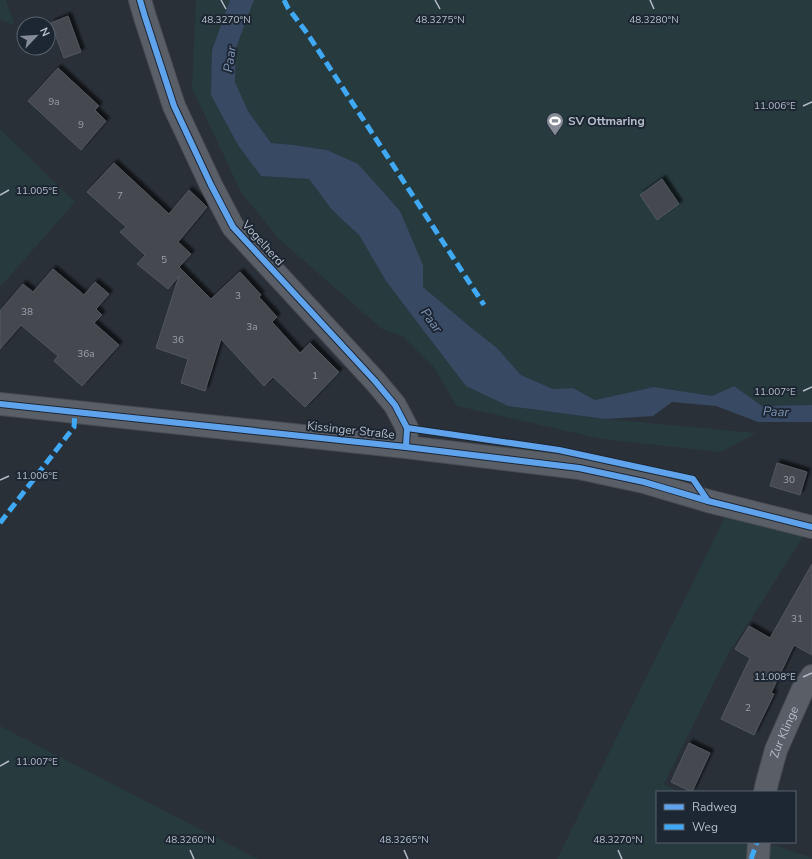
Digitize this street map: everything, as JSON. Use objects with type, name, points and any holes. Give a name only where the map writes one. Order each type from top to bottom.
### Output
[{"type":"street","name":"Vogelherd","points":[[140,0],[174,106],[233,227],[376,381],[395,405],[407,428],[406,447]]},
{"type":"street","name":"Kissinger Straße","points":[[0,404],[406,447],[579,468],[644,482],[812,527]]},
{"type":"street","name":"Zur Klinge","points":[[765,791],[766,782],[776,750],[802,691],[812,676]]},
{"type":"street","points":[[758,859],[759,843]]},
{"type":"green space","points":[[0,0],[6,0],[15,26],[0,19]]},
{"type":"green space","points":[[196,0],[230,0],[212,50],[261,176],[309,179],[332,210],[359,235],[386,281],[508,406],[605,419],[756,433],[721,452],[602,439],[457,406],[434,367],[404,337],[382,329],[278,238],[241,192],[192,88]]},
{"type":"green space","points":[[254,0],[812,0],[812,405],[762,406],[734,386],[712,396],[654,387],[595,400],[573,388],[553,389],[521,375],[497,348],[423,287],[423,265],[327,150],[271,143],[248,111],[235,82],[236,48]]},
{"type":"green space","points":[[0,129],[75,202],[0,287]]},
{"type":"green space","points":[[726,515],[804,535],[728,654],[664,784],[676,791],[656,791],[656,843],[750,843],[747,859],[557,859]]},
{"type":"green space","points":[[0,726],[258,859],[0,859]]},
{"type":"green space","points":[[765,843],[812,858],[812,859],[765,859]]},
{"type":"water","name":"Paar","points":[[230,0],[254,0],[236,48],[235,82],[248,111],[271,143],[327,150],[358,164],[400,211],[423,265],[423,287],[497,348],[521,375],[553,389],[573,388],[595,400],[654,387],[712,396],[734,386],[762,406],[812,405],[812,422],[758,422],[716,406],[672,402],[653,416],[605,419],[508,406],[466,386],[386,281],[359,235],[332,210],[309,179],[261,176],[238,145],[211,95],[212,50]]},
{"type":"building","points":[[68,16],[81,52],[64,58],[56,36],[56,21]]},
{"type":"building","points":[[58,68],[99,106],[95,110],[106,121],[81,150],[28,101]]},
{"type":"building","points":[[114,163],[169,214],[189,190],[207,207],[178,242],[191,254],[179,267],[211,299],[240,272],[261,295],[259,297],[277,317],[272,322],[300,353],[310,343],[339,372],[305,407],[273,377],[264,386],[221,339],[205,391],[181,383],[188,359],[156,348],[179,276],[168,289],[137,264],[145,255],[120,232],[126,227],[87,192]]},
{"type":"building","points":[[662,179],[679,204],[657,220],[640,195]]},
{"type":"building","points":[[53,269],[84,295],[95,282],[109,294],[96,309],[102,315],[94,323],[119,345],[82,386],[54,361],[58,356],[21,325],[0,349],[0,311],[23,284],[33,292]]},
{"type":"building","points":[[777,463],[807,472],[800,495],[770,486]]},
{"type":"building","points":[[812,564],[812,655],[794,645],[771,693],[774,694],[754,735],[721,719],[750,658],[735,649],[749,626],[770,638]]},
{"type":"building","points":[[689,743],[710,753],[692,791],[671,782]]},
{"type":"marked path","points":[[284,0],[484,305]]},
{"type":"marked path","points":[[0,523],[74,427],[75,413]]},
{"type":"marked path","points":[[751,859],[757,843]]},
{"type":"cycle path","points":[[140,0],[174,106],[211,185],[233,227],[375,381],[395,405],[407,428],[406,447]]},
{"type":"cycle path","points":[[0,404],[406,447],[579,468],[644,482],[708,501],[812,527]]},
{"type":"cycle path","points":[[407,428],[559,450],[693,479],[708,501]]},
{"type":"place","name":"SV Ottmaring","points":[[555,136]]}]
